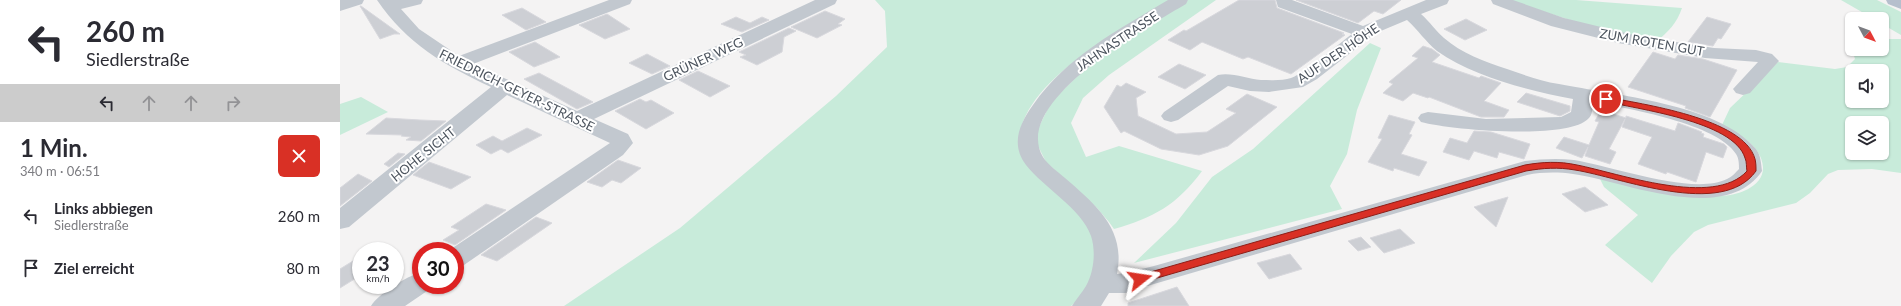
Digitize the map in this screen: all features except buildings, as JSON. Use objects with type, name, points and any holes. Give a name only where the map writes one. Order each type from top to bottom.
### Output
[{"type":"main road","points":[[1894,0],[1901,4]]},
{"type":"street","points":[[340,6],[356,0]]},
{"type":"street","points":[[388,4],[415,0]]},
{"type":"street","points":[[458,63],[624,0]]},
{"type":"street","name":"GRÜNER WEG","points":[[577,119],[829,0]]},
{"type":"street","name":"JAHNASTRASSE","points":[[1086,306],[1098,292],[1106,267],[1106,249],[1101,231],[1092,217],[1034,161],[1028,134],[1031,123],[1044,101],[1073,70],[1104,47],[1180,0]]},
{"type":"street","points":[[1284,0],[1284,3],[1365,33]]},
{"type":"street","name":"AUF DER HÖHE","points":[[1171,116],[1225,79],[1250,85],[1269,86],[1296,83],[1310,75],[1376,26],[1442,0]]},
{"type":"street","name":"ZUM ROTEN GUT","points":[[1499,0],[1555,21],[1604,34],[1732,55],[1748,54],[1770,61],[1743,90]]},
{"type":"street","name":"FRIEDRICH-GEYER-STRASSE","points":[[388,4],[398,20],[429,46],[458,63],[505,86],[620,139],[622,144],[464,253]]},
{"type":"street","points":[[1101,284],[1125,283],[1147,277],[1525,168],[1546,165],[1575,167],[1652,186],[1689,190],[1716,189],[1732,185],[1744,180],[1751,171],[1750,158],[1742,146],[1725,133],[1708,124],[1671,112],[1534,84],[1496,72],[1452,52],[1438,42],[1409,13]]},
{"type":"street","name":"HOHE SICHT","points":[[340,221],[505,86]]},
{"type":"street","points":[[1428,118],[1486,125],[1563,123],[1575,120],[1581,115],[1584,95]]},
{"type":"street","points":[[385,306],[412,288]]},
{"type":"green space","points":[[875,0],[1171,0],[1127,26],[1076,60],[1053,80],[1035,101],[1023,123],[1019,147],[1084,220],[1094,238],[1097,266],[1085,294],[1071,306],[564,306],[680,228],[836,96],[887,47],[885,11]]},
{"type":"green space","points":[[1188,0],[1216,0],[1109,75],[1083,98],[1071,123],[1086,157],[1119,146],[1202,171],[1183,193],[1163,209],[1141,220],[1114,229],[1097,208],[1046,162],[1038,146],[1037,131],[1051,102],[1092,62]]},
{"type":"green space","points":[[1508,0],[1576,0],[1682,8],[1672,27],[1656,42],[1617,35]]},
{"type":"green space","points":[[1841,0],[1877,0],[1901,12],[1901,35],[1889,28],[1889,12],[1862,12]]},
{"type":"green space","points":[[1889,39],[1901,39],[1901,173],[1872,169],[1838,170],[1828,174],[1810,193],[1796,203],[1708,225],[1694,232],[1671,256],[1652,283],[1605,245],[1638,215],[1604,187],[1600,179],[1715,196],[1727,196],[1741,192],[1754,185],[1759,180],[1763,167],[1762,159],[1754,147],[1741,136],[1722,125],[1730,108],[1778,62],[1835,69],[1845,67],[1845,108],[1889,108],[1889,64],[1850,64],[1855,59],[1854,56],[1889,56]]},
{"type":"green space","points":[[1370,43],[1381,48],[1357,110],[1347,154],[1330,186],[1342,209],[1134,263],[1176,223],[1212,177],[1253,149]]},
{"type":"green space","points":[[361,97],[388,112],[340,135],[340,104]]},
{"type":"route","points":[[1140,279],[1525,168],[1546,165],[1575,167],[1652,186],[1703,191],[1724,188],[1732,185],[1744,180],[1751,171],[1752,168],[1750,158],[1742,146],[1733,138],[1708,124],[1671,112],[1606,99]]}]
